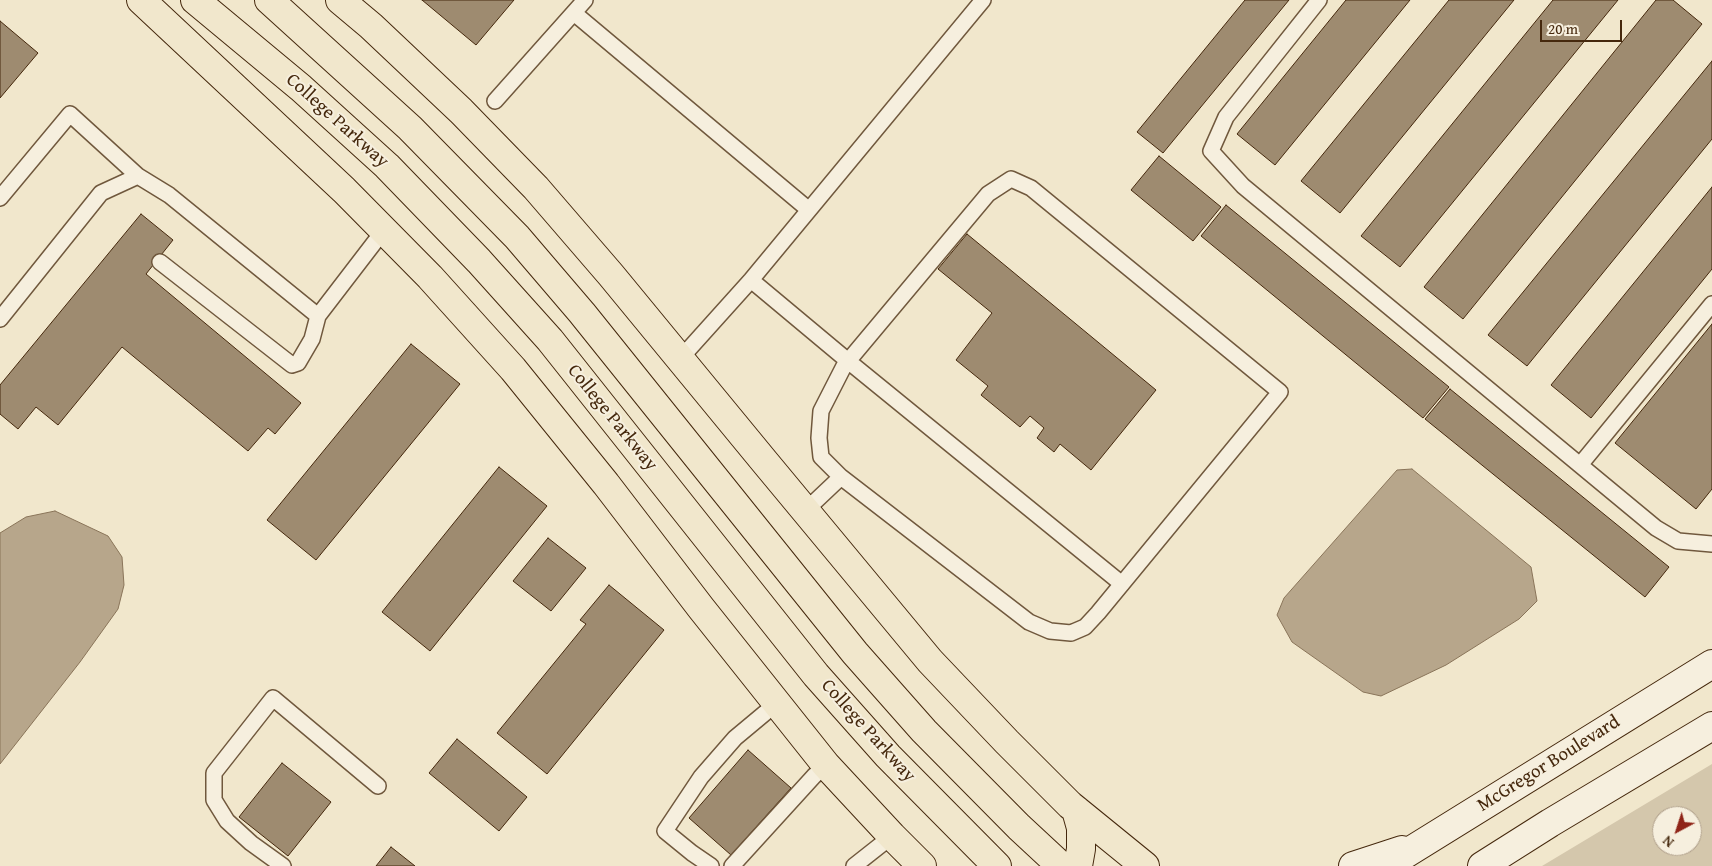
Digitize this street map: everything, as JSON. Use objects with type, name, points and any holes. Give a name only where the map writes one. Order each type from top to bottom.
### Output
[{"type":"main road","points":[[141,0],[344,190],[430,277],[513,369],[606,484],[701,608],[826,765],[922,866]]},
{"type":"main road","name":"College Parkway","points":[[195,0],[301,88],[387,166],[479,261],[550,340],[816,675],[888,756],[997,866]]},
{"type":"main road","points":[[268,0],[410,128],[517,238],[582,314],[855,653],[924,731],[1019,827],[1061,866]]},
{"type":"main road","points":[[340,0],[371,26],[461,111],[536,188],[611,275],[804,511],[930,661],[1007,742],[1076,810],[1146,865]]},
{"type":"main road","name":"McGregor Boulevard","points":[[1386,866],[1712,664]]},
{"type":"main road","points":[[1482,866],[1712,726]]},
{"type":"main road","points":[[1076,810],[1081,828],[1081,849],[1078,866]]},
{"type":"main road","points":[[1354,866],[1423,843]]},
{"type":"lane","points":[[495,101],[585,0]]},
{"type":"lane","points":[[680,359],[751,280],[983,0]]},
{"type":"lane","points":[[1319,0],[1226,117],[1212,151],[1243,186],[1656,528],[1678,541],[1712,544]]},
{"type":"lane","points":[[574,13],[810,210]]},
{"type":"lane","points":[[0,198],[70,114],[138,176],[169,195],[318,316]]},
{"type":"lane","points":[[0,319],[101,193],[138,176]]},
{"type":"lane","points":[[1011,179],[1030,188],[1280,392],[1085,627],[1072,632],[1050,631],[1028,622],[841,477],[821,457],[818,438],[821,411],[848,361],[988,194],[1011,179]]},
{"type":"lane","points":[[160,262],[292,365],[298,363],[312,339],[318,316],[384,230]]},
{"type":"lane","points":[[751,280],[1122,584]]},
{"type":"lane","points":[[1580,465],[1712,304]]},
{"type":"lane","points":[[804,511],[841,477]]},
{"type":"lane","points":[[283,866],[251,843],[227,821],[214,800],[214,773],[273,698],[378,786]]},
{"type":"lane","points":[[711,866],[665,831],[701,777],[734,738],[776,703]]},
{"type":"lane","points":[[732,866],[826,765]]},
{"type":"lane","points":[[854,866],[892,836]]},
{"type":"shaded area","points":[[1412,469],[1531,567],[1537,601],[1519,619],[1446,665],[1381,696],[1363,692],[1292,642],[1277,615],[1284,598],[1397,470]]},
{"type":"shaded area","points":[[55,511],[108,536],[122,557],[124,585],[118,609],[80,662],[0,764],[0,533],[26,517]]},
{"type":"shaded area","points":[[1712,764],[1712,866],[1542,866]]},
{"type":"building","points":[[422,0],[514,0],[476,45]]},
{"type":"building","points":[[1245,0],[1289,0],[1163,153],[1137,132]]},
{"type":"building","points":[[1346,0],[1410,0],[1275,165],[1237,134]]},
{"type":"building","points":[[1449,0],[1514,0],[1340,213],[1301,181]]},
{"type":"building","points":[[1553,0],[1618,0],[1400,267],[1361,236]]},
{"type":"building","points":[[1656,0],[1673,0],[1702,24],[1463,319],[1424,287]]},
{"type":"building","points":[[0,21],[38,53],[0,98]]},
{"type":"building","points":[[1712,61],[1712,139],[1527,366],[1488,335]]},
{"type":"building","points":[[1159,156],[1221,207],[1193,241],[1131,190]]},
{"type":"building","points":[[1712,187],[1712,269],[1591,418],[1551,385]]},
{"type":"building","points":[[1226,205],[1449,387],[1423,418],[1201,236]]},
{"type":"building","points":[[141,214],[173,240],[146,274],[301,403],[275,434],[268,428],[248,451],[122,347],[58,425],[36,407],[18,429],[0,414],[0,385]]},
{"type":"building","points":[[967,234],[1156,390],[1091,470],[1060,444],[1054,452],[1037,438],[1044,428],[1030,416],[1020,427],[981,395],[988,386],[956,360],[992,313],[938,269]]},
{"type":"building","points":[[1712,324],[1712,489],[1696,509],[1615,443]]},
{"type":"building","points":[[411,344],[460,384],[316,560],[267,520]]},
{"type":"building","points":[[1450,389],[1669,567],[1645,597],[1425,419]]},
{"type":"building","points":[[499,467],[547,506],[430,651],[382,612]]},
{"type":"building","points":[[548,538],[586,568],[551,611],[513,581]]},
{"type":"building","points":[[609,585],[664,630],[547,774],[497,733],[586,624],[580,620]]},
{"type":"building","points":[[457,739],[527,797],[499,831],[429,773]]},
{"type":"building","points":[[748,750],[791,788],[731,855],[689,818]]},
{"type":"building","points":[[282,763],[331,802],[288,856],[239,817]]},
{"type":"building","points":[[391,847],[415,866],[376,866]]}]
